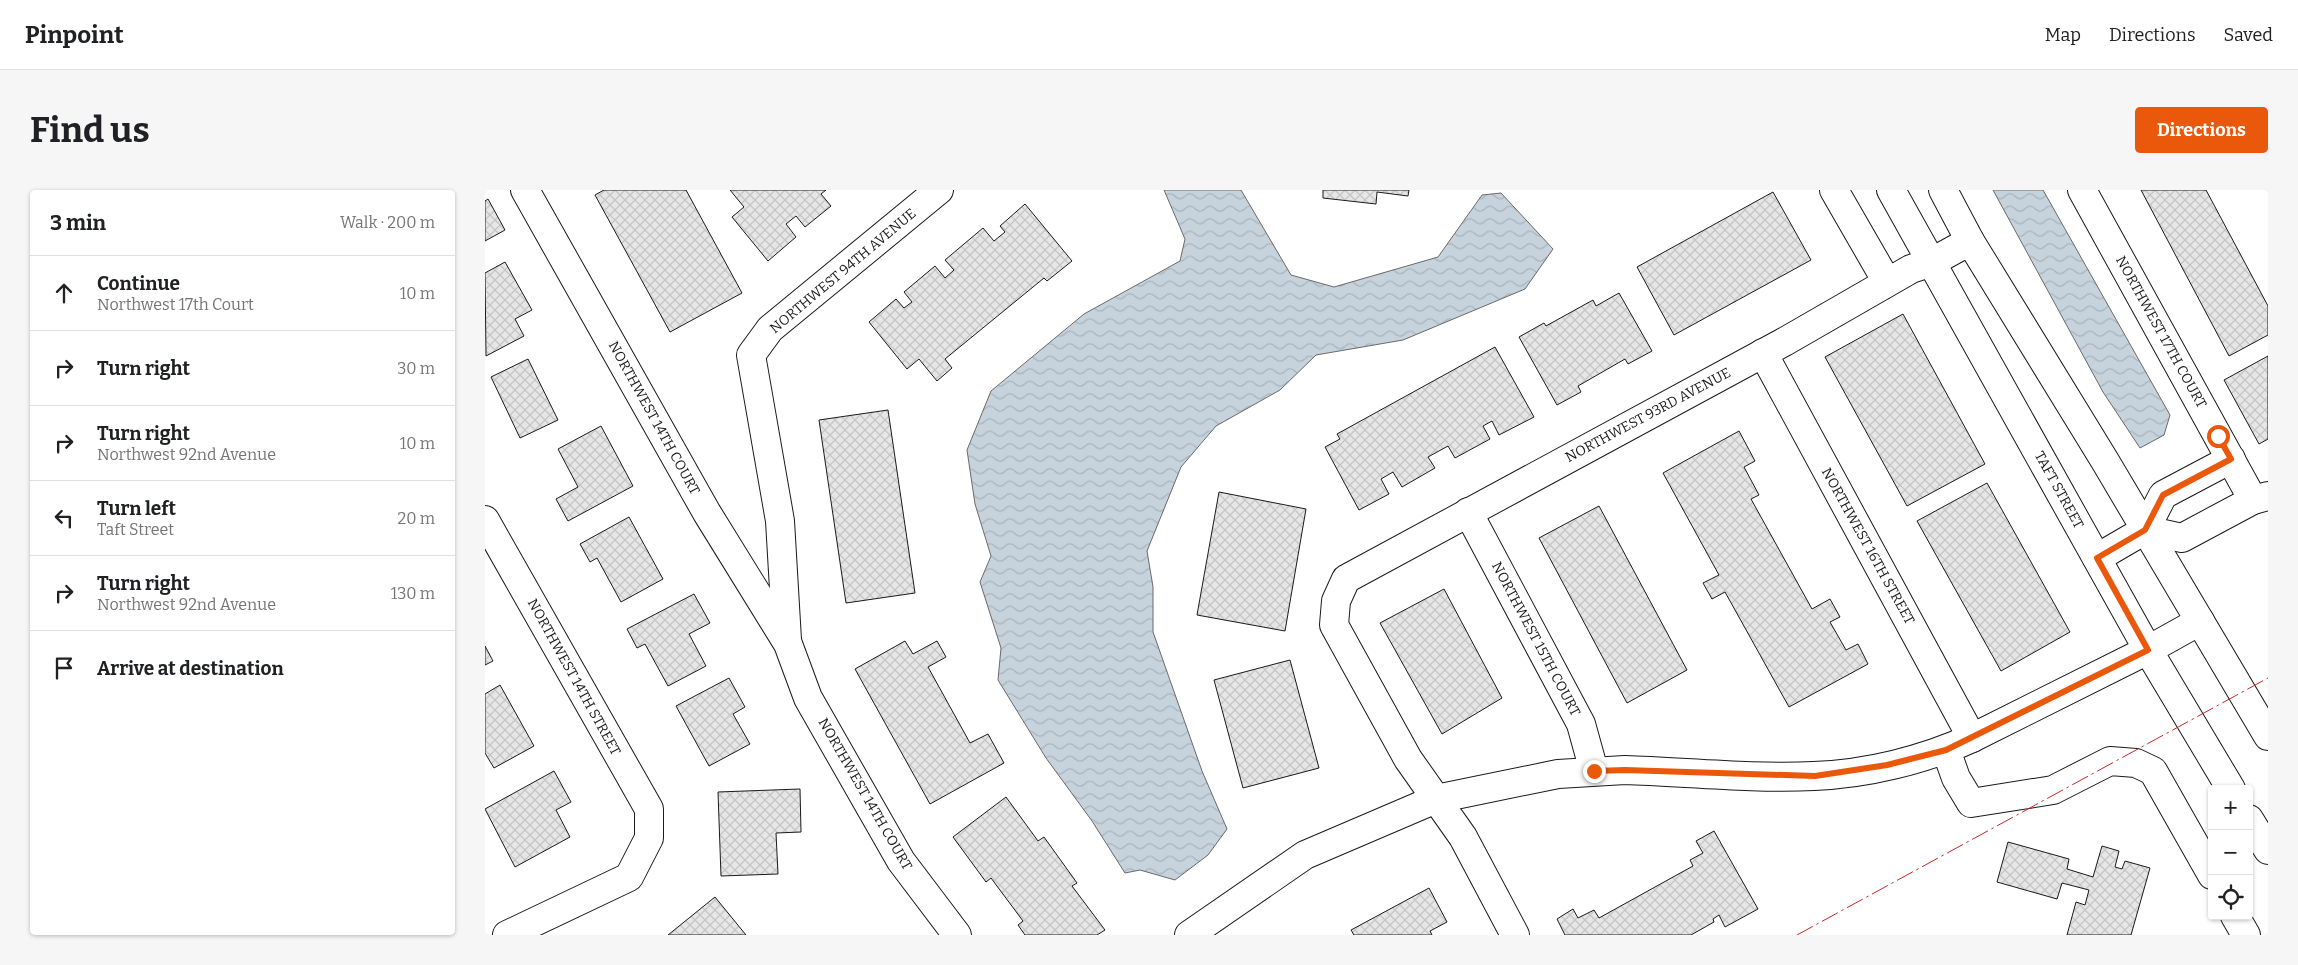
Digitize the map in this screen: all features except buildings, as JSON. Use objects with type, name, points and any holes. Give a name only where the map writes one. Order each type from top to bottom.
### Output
[{"type":"street","name":"NORTHWEST 14TH COURT","points":[[525,190],[707,513],[788,644],[808,698],[901,861],[957,935]]},
{"type":"street","name":"NORTHWEST 94TH AVENUE","points":[[751,356],[771,329],[939,190]]},
{"type":"street","points":[[1834,190],[1887,282]]},
{"type":"street","name":"TAFT STREET","points":[[1891,190],[2148,650],[2229,785]]},
{"type":"street","points":[[1943,190],[1970,241],[2200,621],[2265,722]]},
{"type":"street","name":"NORTHWEST 17TH COURT","points":[[2082,190],[2231,459],[2261,498]]},
{"type":"street","name":"NORTHWEST 93RD AVENUE","points":[[1436,800],[1408,760],[1334,625],[1336,601],[1346,579],[1763,353],[1911,269],[1932,262],[1970,241]]},
{"type":"street","name":"NORTHWEST 16TH STREET","points":[[1763,353],[1972,738]]},
{"type":"street","name":"NORTHWEST 14TH COURT","points":[[751,356],[780,521],[788,644]]},
{"type":"street","points":[[2097,558],[2145,530],[2163,495],[2231,459]]},
{"type":"street","points":[[2145,530],[2182,538],[2261,498]]},
{"type":"street","name":"NORTHWEST 15TH COURT","points":[[1468,512],[1581,724],[1594,771]]},
{"type":"street","name":"NORTHWEST 14TH STREET","points":[[485,520],[649,809],[649,838],[629,877],[507,935]]},
{"type":"street","points":[[1189,935],[1305,855],[1436,800],[1558,774],[1594,771],[1625,770],[1815,776],[1887,765],[1946,750],[2148,650],[2200,621]]},
{"type":"street","points":[[1946,750],[1956,778],[1971,803],[2053,790],[2110,761],[2136,763],[2153,772],[2208,868]]},
{"type":"street","points":[[1436,800],[1463,837],[1515,935]]},
{"type":"street","points":[[2253,826],[2268,850]]},
{"type":"street","points":[[2237,920],[2246,935]]},
{"type":"water","points":[[1164,190],[1241,190],[1291,275],[1334,287],[1438,257],[1482,195],[1501,193],[1553,249],[1525,289],[1403,340],[1316,355],[1280,390],[1216,426],[1181,467],[1147,551],[1153,587],[1153,632],[1202,771],[1227,829],[1208,855],[1175,880],[1140,870],[1125,873],[1092,821],[1046,758],[998,680],[1001,648],[980,582],[991,556],[975,504],[967,450],[991,391],[1084,314],[1180,261],[1185,239]]},
{"type":"water","points":[[1993,190],[2043,190],[2170,415],[2164,435],[2140,448],[2103,392]]},
{"type":"power","points":[[1797,935],[2268,678]]},
{"type":"route","points":[[1594,771],[1625,770],[1815,776],[1852,772],[1887,765],[1946,750],[2148,650],[2097,558],[2145,530],[2163,495],[2231,459],[2218,436]]}]
